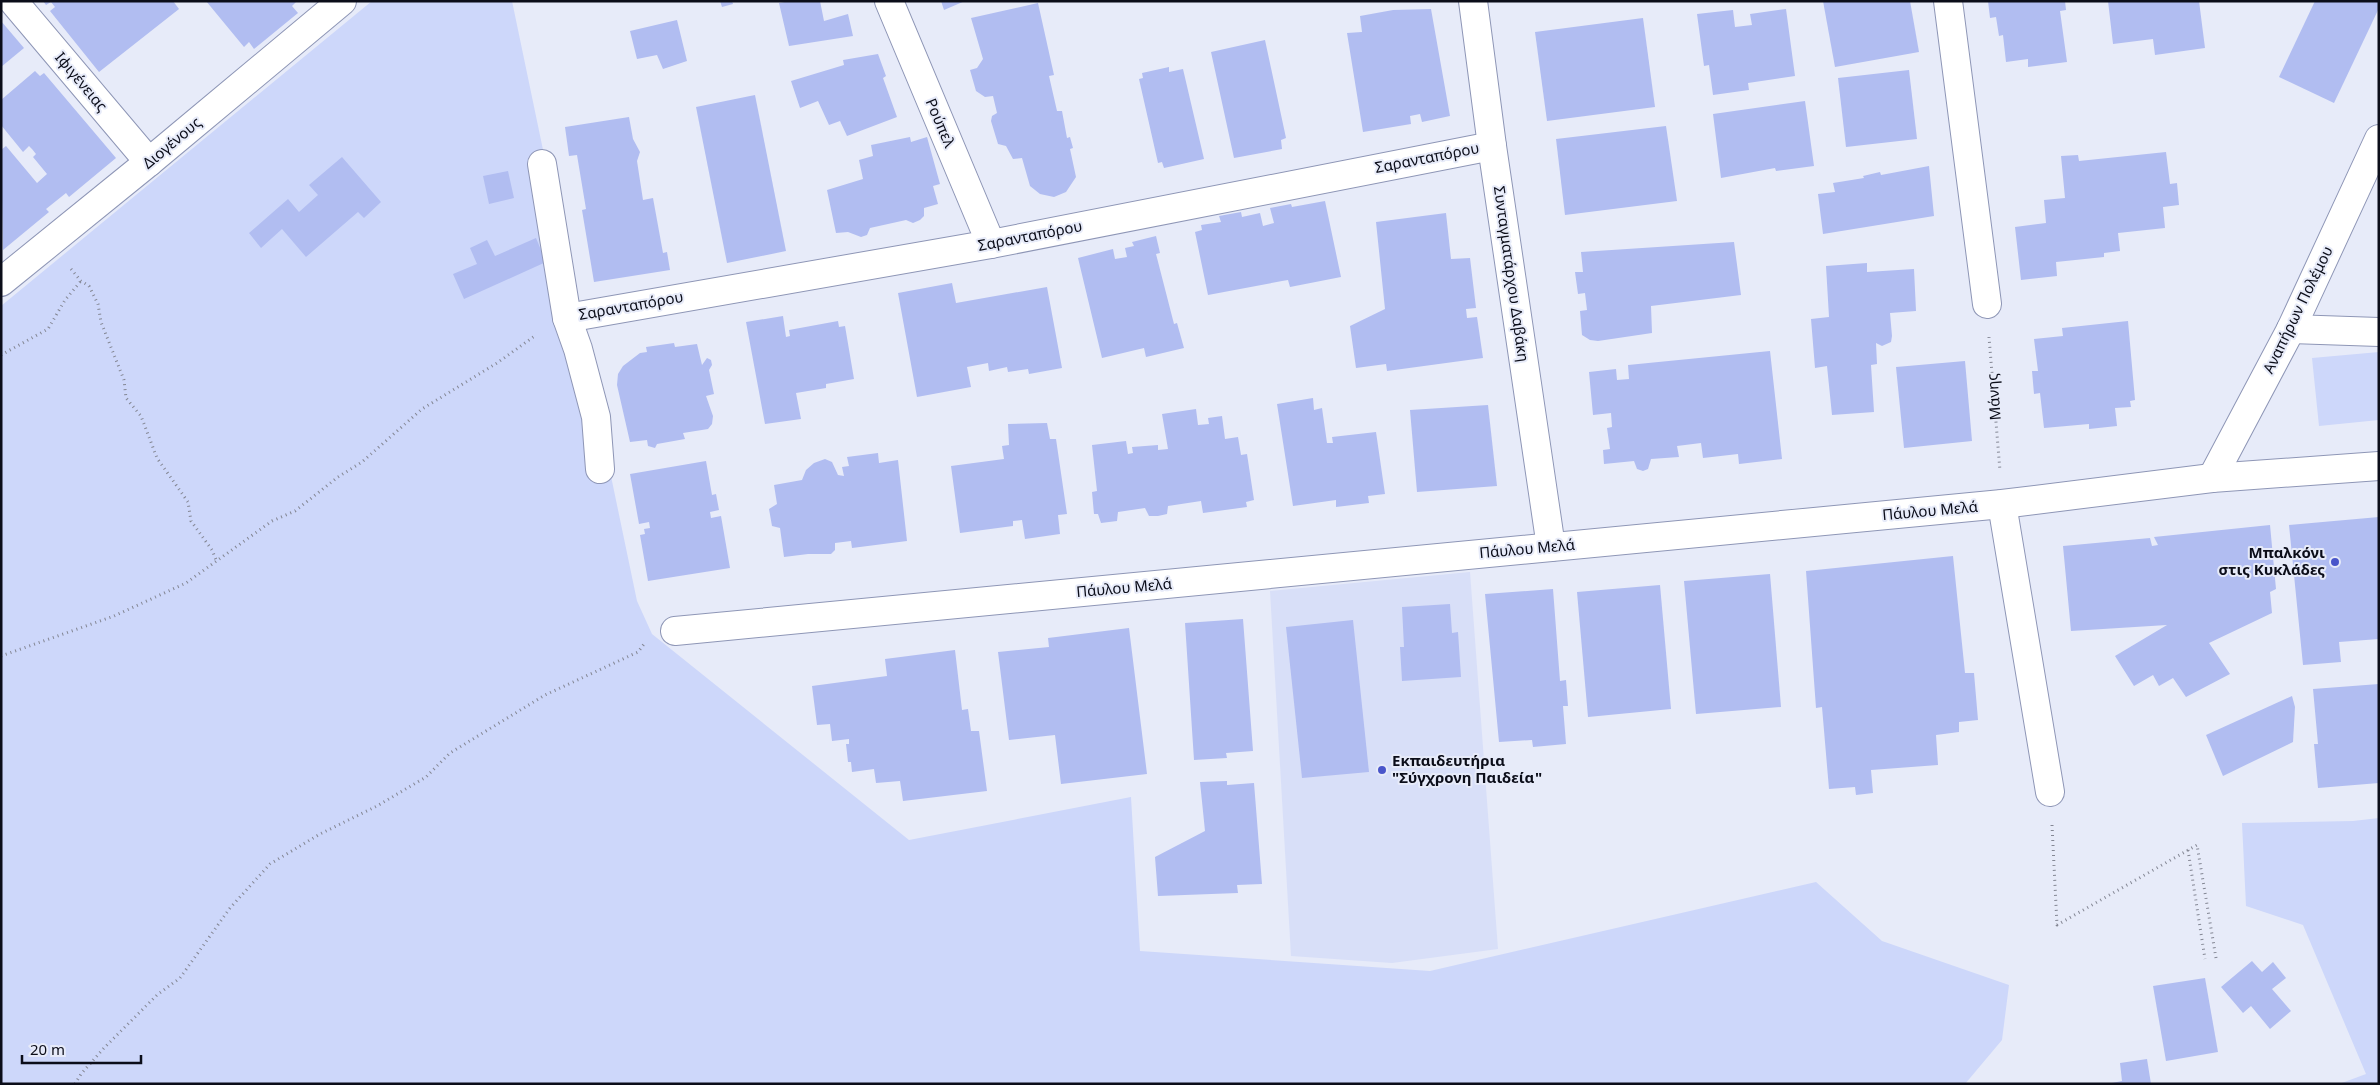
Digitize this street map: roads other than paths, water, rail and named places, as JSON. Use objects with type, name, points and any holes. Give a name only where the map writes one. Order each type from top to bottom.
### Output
[{"type":"street","name":"Ιφιγένειας","points":[[13,1],[149,162]]},
{"type":"street","name":"Διογένους","points":[[1,282],[149,162],[342,1]]},
{"type":"street","name":"Ρούπελ","points":[[889,1],[991,244]]},
{"type":"street","name":"Συνταγματάρχου Δαβάκη","points":[[1473,1],[1492,146],[1551,547]]},
{"type":"street","points":[[1948,1],[1987,304]]},
{"type":"street","name":"Αναπήρων Πολέμου","points":[[2212,478],[2291,329],[2379,139]]},
{"type":"street","name":"Σαρανταπόρου","points":[[567,318],[991,244],[1492,146]]},
{"type":"street","points":[[542,164],[567,318],[578,349],[596,417],[600,470]]},
{"type":"street","points":[[2291,329],[2379,332]]},
{"type":"street","name":"Πάυλου Μελά","points":[[675,631],[2002,504],[2212,478],[2379,466]]},
{"type":"street","points":[[2002,504],[2050,792]]},
{"type":"place","name":"Μπαλκόνι στις Κυκλάδες","points":[[2335,562]]},
{"type":"place","name":"Εκπαιδευτήρια \"Σύγχρονη Παιδεία\"","points":[[1382,770]]}]
